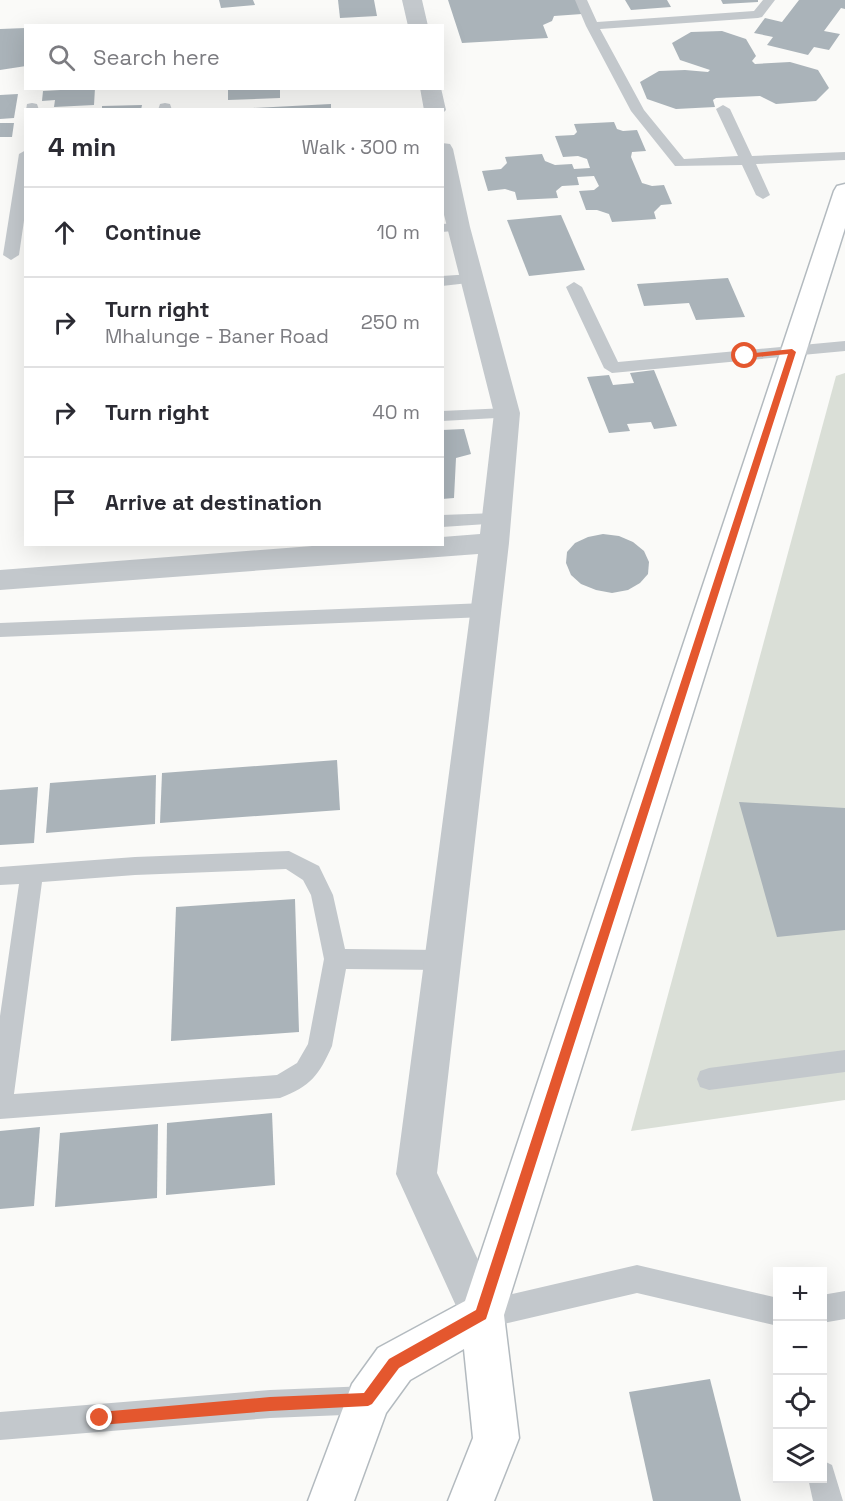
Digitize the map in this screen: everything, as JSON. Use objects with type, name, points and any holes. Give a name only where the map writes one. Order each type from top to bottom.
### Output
[{"type":"main road","points":[[471,1501],[496,1438],[482,1315],[845,190]]},
{"type":"main road","points":[[331,1501],[368,1400],[394,1364],[482,1315]]},
{"type":"street","points":[[412,0],[418,24]]},
{"type":"street","points":[[430,90],[435,108]]},
{"type":"street","points":[[444,168],[457,280],[507,413],[495,531],[416,1174],[482,1315]]},
{"type":"street","points":[[444,536],[495,531]]},
{"type":"street","points":[[0,580],[343,546]]},
{"type":"lane","points":[[581,0],[592,26],[638,111],[680,163],[845,156]]},
{"type":"lane","points":[[592,26],[758,14],[769,0]]},
{"type":"lane","points":[[723,109],[763,195]]},
{"type":"lane","points":[[12,255],[24,168]]},
{"type":"lane","points":[[574,287],[612,368],[845,346]]},
{"type":"lane","points":[[444,416],[507,413]]},
{"type":"lane","points":[[444,521],[495,531]]},
{"type":"lane","points":[[0,630],[485,610]]},
{"type":"lane","points":[[0,876],[32,873],[135,866],[289,861],[311,873],[322,896],[336,959],[320,1046],[306,1071],[280,1086],[0,1105],[32,873]]},
{"type":"lane","points":[[336,959],[442,960]]},
{"type":"lane","points":[[709,1079],[845,1061]]},
{"type":"lane","points":[[482,1315],[638,1279],[773,1311]]},
{"type":"lane","points":[[827,1308],[845,1305]]},
{"type":"lane","points":[[0,1426],[270,1404],[368,1400]]},
{"type":"lane","points":[[824,1483],[828,1501]]},
{"type":"shaded area","points":[[845,373],[845,1100],[631,1131],[836,376]]},
{"type":"building","points":[[219,0],[253,0],[255,5],[221,8]]},
{"type":"building","points":[[338,0],[374,0],[377,16],[340,18]]},
{"type":"building","points":[[448,0],[576,0],[582,14],[554,16],[552,21],[543,25],[548,38],[462,43]]},
{"type":"building","points":[[625,0],[667,0],[671,7],[631,10]]},
{"type":"building","points":[[721,0],[758,0],[758,2],[723,4]]},
{"type":"building","points":[[799,0],[845,0],[845,9],[841,8],[824,31],[840,34],[829,50],[814,47],[808,55],[767,45],[773,37],[754,33],[765,18],[782,22]]},
{"type":"building","points":[[24,28],[24,66],[0,70],[0,29]]},
{"type":"building","points":[[722,31],[746,39],[756,56],[752,61],[755,64],[790,62],[818,70],[829,88],[816,101],[776,104],[760,96],[716,98],[713,100],[715,107],[676,109],[647,99],[640,82],[659,71],[708,72],[710,70],[680,60],[672,43],[691,32]]},
{"type":"building","points":[[95,90],[94,105],[54,107],[55,100],[42,101],[43,91]]},
{"type":"building","points":[[228,90],[280,90],[280,98],[228,100]]},
{"type":"building","points":[[18,94],[14,118],[0,119],[0,95]]},
{"type":"building","points":[[331,104],[331,108],[253,108]]},
{"type":"building","points":[[142,105],[141,108],[102,108],[102,106]]},
{"type":"building","points":[[614,122],[617,129],[637,130],[646,151],[632,152],[631,157],[642,183],[652,186],[664,185],[672,204],[661,205],[654,212],[656,219],[612,222],[609,214],[597,210],[586,210],[579,191],[594,190],[599,186],[594,176],[577,177],[579,185],[562,186],[556,191],[558,198],[517,200],[515,192],[505,189],[488,191],[482,171],[501,169],[507,163],[505,157],[542,154],[545,161],[555,165],[572,164],[574,169],[590,168],[587,159],[578,156],[563,157],[555,136],[574,135],[577,132],[574,124]]},
{"type":"building","points":[[0,123],[14,123],[12,137],[0,137]]},
{"type":"building","points":[[561,215],[585,270],[529,276],[507,220]]},
{"type":"building","points":[[728,278],[745,317],[696,320],[689,303],[644,306],[637,284]]},
{"type":"building","points":[[654,370],[677,426],[654,429],[651,422],[627,424],[630,431],[609,433],[587,377],[609,375],[613,385],[634,383],[630,373]]},
{"type":"building","points":[[464,429],[471,454],[456,458],[454,498],[444,499],[444,430]]},
{"type":"building","points":[[603,534],[619,536],[633,542],[644,551],[649,562],[648,574],[640,583],[628,590],[612,593],[581,584],[571,575],[566,563],[567,552],[575,543]]},
{"type":"building","points":[[337,760],[340,810],[160,823],[162,773]]},
{"type":"building","points":[[156,775],[155,824],[46,833],[50,783]]},
{"type":"building","points":[[38,787],[34,843],[0,845],[0,790]]},
{"type":"building","points":[[739,802],[845,808],[845,930],[777,937]]},
{"type":"building","points":[[295,899],[299,1032],[171,1041],[176,907]]},
{"type":"building","points":[[272,1113],[275,1185],[166,1195],[167,1123]]},
{"type":"building","points":[[158,1124],[157,1198],[55,1207],[60,1133]]},
{"type":"building","points":[[40,1127],[34,1206],[0,1209],[0,1131]]},
{"type":"building","points":[[710,1379],[741,1501],[653,1501],[629,1392]]},
{"type":"route","points":[[100,1418],[270,1404],[368,1400],[394,1364],[482,1315],[792,352],[745,356]]}]
